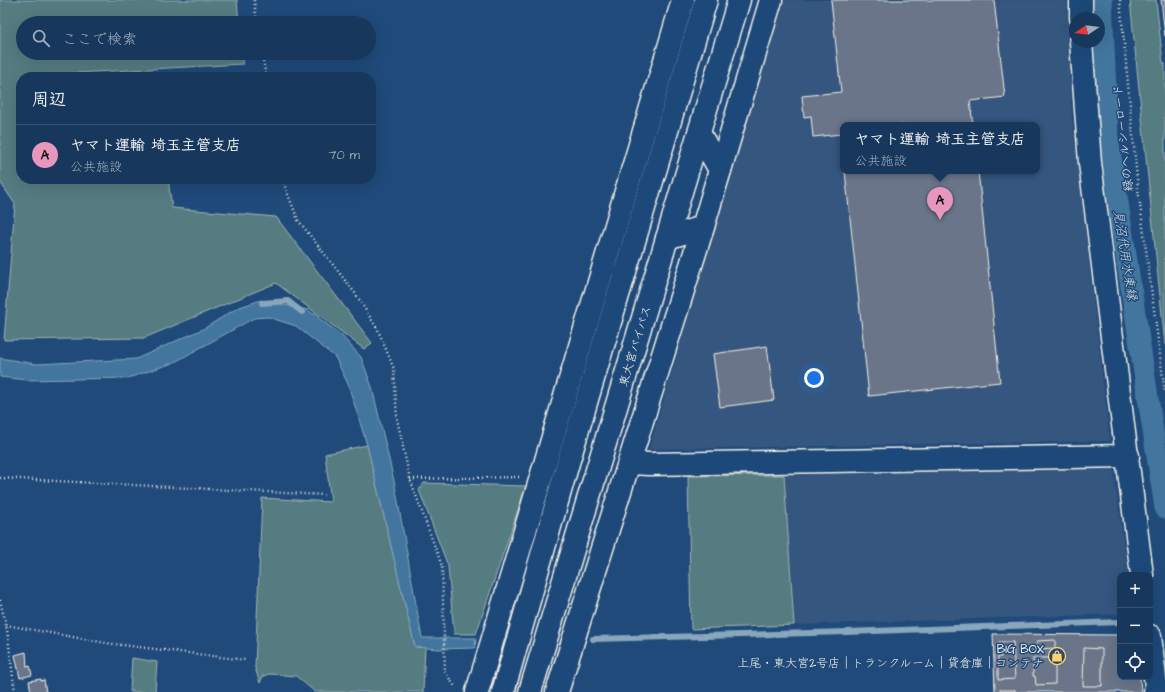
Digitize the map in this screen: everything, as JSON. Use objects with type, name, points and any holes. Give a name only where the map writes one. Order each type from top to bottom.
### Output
[{"type":"main road","points":[[477,692],[683,0]]},
{"type":"main road","points":[[502,692],[568,463],[706,0]]},
{"type":"main road","name":"東大宮バイパス","points":[[530,692],[668,238],[738,0]]},
{"type":"main road","points":[[557,692],[703,227],[771,0]]},
{"type":"main road","points":[[1081,0],[1081,12]]},
{"type":"main road","points":[[1081,48],[1090,163],[1142,572]]},
{"type":"main road","points":[[699,133],[720,170]]},
{"type":"main road","points":[[668,238],[703,227]]},
{"type":"main road","points":[[629,463],[649,464],[1128,456]]},
{"type":"main road","points":[[1151,644],[1156,686],[1155,692]]},
{"type":"path","points":[[254,0],[256,16]]},
{"type":"path","name":"緑のヘルシーロード","points":[[1120,0],[1138,189],[1165,393]]},
{"type":"path","points":[[263,60],[265,72]]},
{"type":"path","points":[[284,184],[298,220],[354,293],[378,330],[394,369],[397,419],[410,479],[442,566],[445,672],[459,692]]},
{"type":"path","points":[[410,479],[542,477]]},
{"type":"path","points":[[0,478],[324,495]]},
{"type":"path","points":[[0,600],[6,625],[15,692]]},
{"type":"path","points":[[6,625],[106,644],[245,660]]},
{"type":"shaded area","points":[[782,0],[1067,0],[1072,118],[1110,441],[649,449]]},
{"type":"shaded area","points":[[261,300],[308,310],[340,334],[361,357],[372,387],[395,485],[422,638],[476,638],[475,648],[439,649],[415,647],[367,445],[348,384],[335,357],[296,326],[268,317],[254,318],[173,363],[128,378],[27,380],[0,377],[0,358],[36,364],[136,359],[205,328],[237,308]]},
{"type":"shaded area","points":[[1113,468],[1128,572],[1117,572],[1117,614],[794,625],[784,475]]},
{"type":"green space","points":[[0,0],[237,0],[238,16],[16,16],[16,60],[243,60],[243,64],[94,72],[16,72],[16,184],[169,184],[172,208],[276,217],[372,343],[364,349],[276,283],[144,338],[4,340],[15,204],[0,182]]},
{"type":"green space","points":[[1130,0],[1156,0],[1163,63],[1165,63],[1165,345]]},
{"type":"green space","points":[[367,445],[415,646],[425,647],[423,692],[315,692],[296,676],[269,674],[263,676],[260,683],[255,668],[262,498],[331,502],[325,454]]},
{"type":"green space","points":[[784,475],[794,625],[691,629],[688,476]]},
{"type":"green space","points":[[424,483],[526,486],[476,634],[454,634],[448,566],[419,490]]},
{"type":"green space","points":[[132,658],[157,662],[155,692],[130,692]]},
{"type":"building","points":[[831,0],[994,0],[1005,97],[970,101],[973,122],[840,122],[840,134],[813,137],[811,116],[804,117],[802,96],[841,92]]},
{"type":"building","points":[[1161,0],[1165,0],[1165,36]]},
{"type":"building","points":[[845,174],[978,174],[1000,382],[869,396]]},
{"type":"building","points":[[767,346],[774,400],[720,407],[713,354]]},
{"type":"building","name":"BIG BOX 上尾・東大宮2号店｜トランクルーム｜貸倉庫｜コンテナ","points":[[993,634],[1117,635],[1117,680],[1140,680],[1141,692],[995,692]]},
{"type":"building","points":[[1055,640],[1055,648],[1037,649],[1037,641]]},
{"type":"building","points":[[999,642],[1013,642],[1015,679],[998,680],[998,657],[1001,657]]},
{"type":"building","points":[[1084,648],[1102,649],[1102,686],[1083,686]]},
{"type":"building","points":[[26,652],[27,667],[30,666],[32,675],[20,678],[15,655]]},
{"type":"building","points":[[1033,658],[1055,658],[1055,684],[1036,685],[1035,676],[1033,676]]},
{"type":"building","points":[[41,679],[41,681],[44,680],[46,692],[31,692],[29,681]]},
{"type":"building","points":[[1000,690],[1015,690],[1015,692],[1000,692]]},
{"type":"waterway","name":"見沼代用水東縁","points":[[1102,0],[1108,138],[1165,508]]},
{"type":"waterway","points":[[262,303],[288,301],[302,312]]},
{"type":"waterway","points":[[593,639],[1117,622]]},
{"type":"place","name":"ヤマト運輸 埼玉主管支店","points":[[940,220]]},
{"type":"place","name":"BIG BOX 上尾・東大宮2号店｜トランクルーム｜貸倉庫｜コンテナ","points":[[1057,656]]}]
